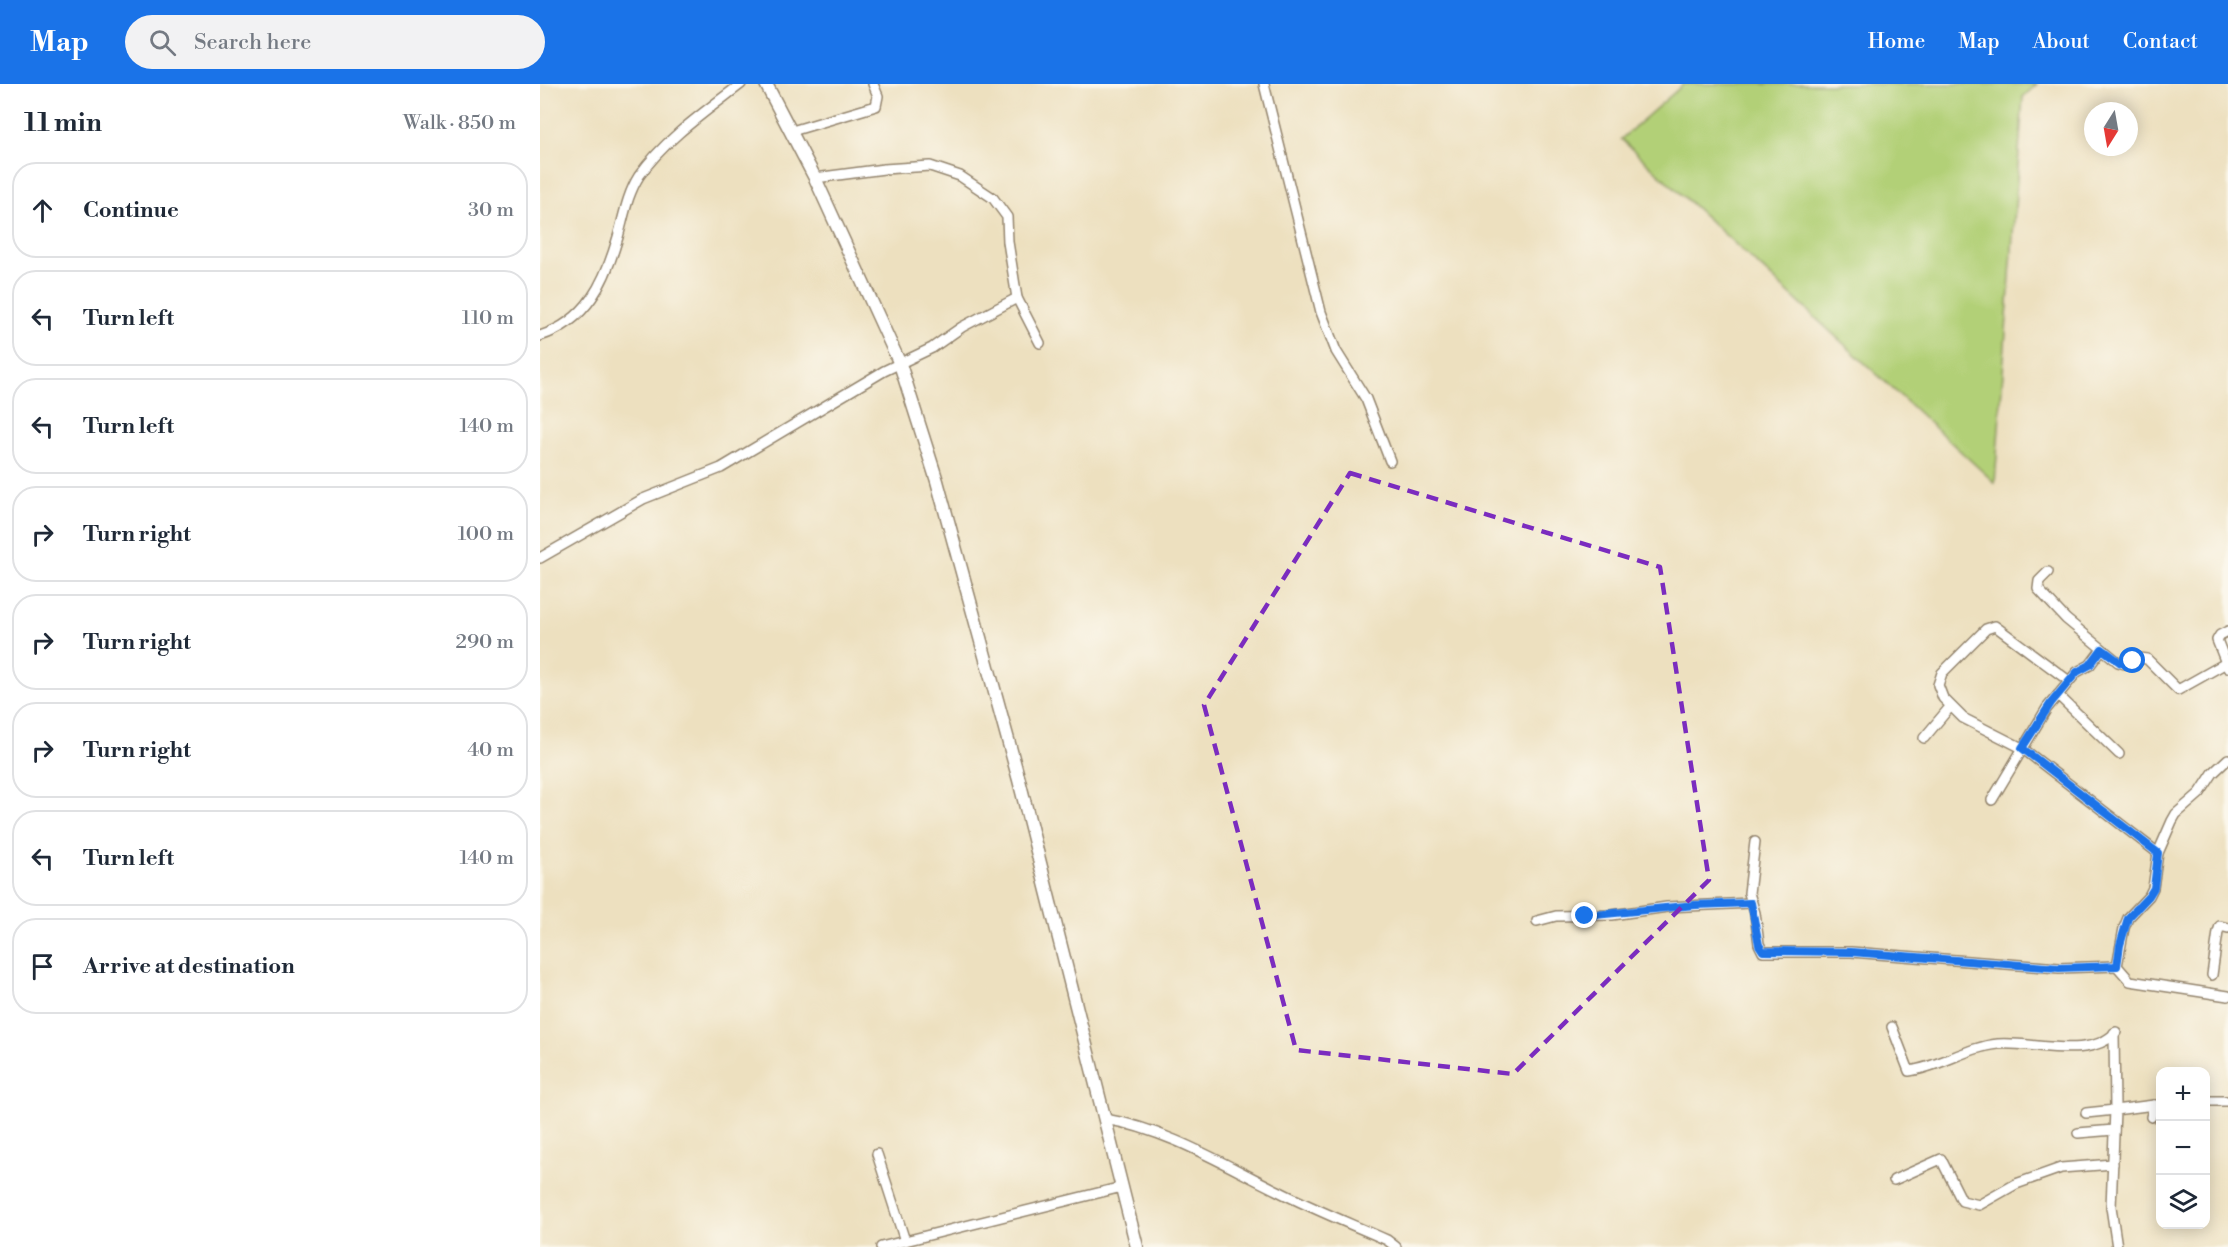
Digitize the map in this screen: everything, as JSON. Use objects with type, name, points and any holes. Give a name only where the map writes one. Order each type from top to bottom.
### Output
[{"type":"street","points":[[540,336],[560,330],[578,316],[593,297],[608,270],[627,203],[638,178],[651,161],[684,129],[741,84]]},
{"type":"street","points":[[766,84],[815,178],[900,364],[937,480],[991,673],[1137,1247]]},
{"type":"street","points":[[792,130],[876,106],[878,96],[873,84]]},
{"type":"street","points":[[1264,84],[1321,312],[1336,351],[1366,399],[1390,461]]},
{"type":"street","points":[[815,178],[911,166],[944,169],[960,176],[993,198],[1007,217],[1008,242],[1017,298],[1040,343]]},
{"type":"street","points":[[540,558],[643,499],[721,468],[900,364],[932,348],[962,327],[1017,298]]},
{"type":"street","points":[[2048,572],[2039,580],[2038,589],[2102,649],[2125,664],[2139,658],[2147,659],[2178,690],[2227,665],[2217,640],[2220,635],[2228,631]]},
{"type":"street","points":[[2069,681],[2000,627],[1991,627],[1939,678],[1939,691],[1950,707],[1971,723],[2004,737],[2022,748],[2158,853]]},
{"type":"street","points":[[1992,800],[2022,748],[2058,695],[2077,672],[2090,665],[2102,649]]},
{"type":"street","points":[[2058,695],[2119,754]]},
{"type":"street","points":[[1924,738],[1950,707]]},
{"type":"street","points":[[2228,759],[2213,773],[2194,800],[2176,814],[2158,853],[2154,888],[2128,918],[2117,966],[2130,981],[2228,996]]},
{"type":"street","points":[[1755,842],[1749,893],[1759,945],[1763,951],[1851,952],[2059,968],[2117,966]]},
{"type":"street","points":[[1537,921],[1556,916],[1612,915],[1668,907],[1751,903]]},
{"type":"street","points":[[2212,975],[2220,926],[2228,928]]},
{"type":"street","points":[[1892,1027],[1909,1071],[1999,1044],[2048,1048],[2097,1044],[2109,1039],[2115,1033],[2111,1207],[2117,1247]]},
{"type":"street","points":[[2210,1101],[2228,1101]]},
{"type":"street","points":[[2086,1113],[2156,1105]]},
{"type":"street","points":[[2151,1117],[2156,1107]]},
{"type":"street","points":[[1105,1119],[1139,1126],[1206,1155],[1281,1193],[1387,1240],[1396,1247]]},
{"type":"street","points":[[2078,1133],[2114,1130]]},
{"type":"street","points":[[876,1154],[905,1241]]},
{"type":"street","points":[[1894,1180],[1941,1159],[1962,1201],[1979,1205],[2016,1184],[2061,1167],[2113,1164]]},
{"type":"street","points":[[881,1247],[1122,1187]]},
{"type":"highlighted area","points":[[1350,473],[1660,567],[1709,880],[1513,1074],[1296,1050],[1204,705]]},
{"type":"green space","points":[[1684,84],[2037,84],[2023,97],[1995,483],[1621,139]]},
{"type":"route","points":[[1585,916],[1612,915],[1668,907],[1751,903],[1755,913],[1759,945],[1763,951],[1773,953],[1851,952],[2059,968],[2117,966],[2128,918],[2154,888],[2158,853],[2078,794],[2022,748],[2051,703],[2077,672],[2090,665],[2102,649],[2118,662],[2128,664],[2133,661]]}]
